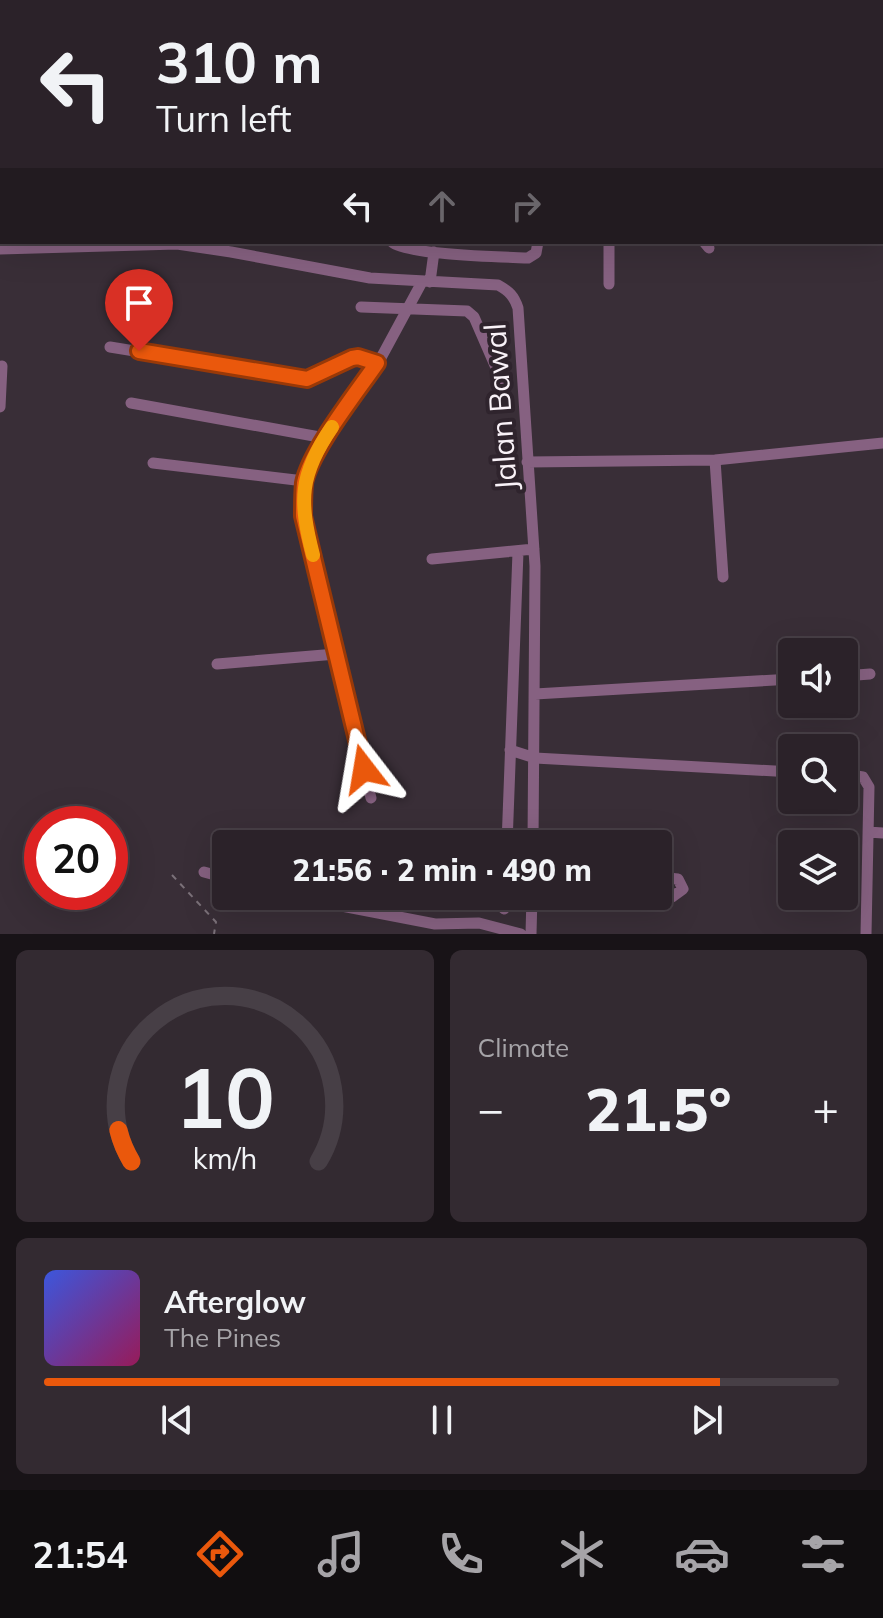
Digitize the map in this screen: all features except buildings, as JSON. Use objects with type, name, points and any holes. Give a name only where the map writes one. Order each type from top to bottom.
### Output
[{"type":"street","name":"Jalan Bawal","points":[[0,249],[177,244],[370,278],[498,285],[515,298],[534,549],[533,830]]},
{"type":"street","points":[[394,244],[434,252],[528,258],[536,253],[538,244]]},
{"type":"street","points":[[609,244],[609,284]]},
{"type":"street","points":[[371,798],[303,516],[304,481],[325,438],[377,363],[426,282],[434,252]]},
{"type":"street","points":[[361,307],[462,309],[471,313],[504,386]]},
{"type":"street","points":[[110,347],[307,379],[352,358],[377,363]]},
{"type":"street","points":[[0,407],[2,366]]},
{"type":"street","points":[[131,403],[325,438]]},
{"type":"street","points":[[527,462],[715,460],[883,443]]},
{"type":"street","points":[[715,460],[723,577]]},
{"type":"street","points":[[153,463],[304,481]]},
{"type":"street","points":[[432,559],[534,549]]},
{"type":"street","points":[[507,830],[518,552]]},
{"type":"street","points":[[217,664],[336,654]]},
{"type":"street","points":[[858,675],[870,674]]},
{"type":"street","points":[[535,694],[778,680]]},
{"type":"street","points":[[510,750],[535,758],[778,771]]},
{"type":"street","points":[[858,775],[867,782],[866,934]]},
{"type":"street","points":[[868,832],[883,833]]},
{"type":"street","points":[[204,872],[212,874]]},
{"type":"street","points":[[672,878],[678,879],[683,885],[683,889],[672,897]]},
{"type":"street","points":[[362,910],[435,924],[479,923],[521,934]]},
{"type":"street","points":[[531,934],[532,910]]},
{"type":"path","points":[[172,875],[216,922],[214,934]]},
{"type":"slow traffic","points":[[313,555],[303,516],[304,481],[332,427]]},
{"type":"route","points":[[139,351],[307,379],[352,358],[377,363],[325,438],[304,481],[303,516],[364,769]]}]
